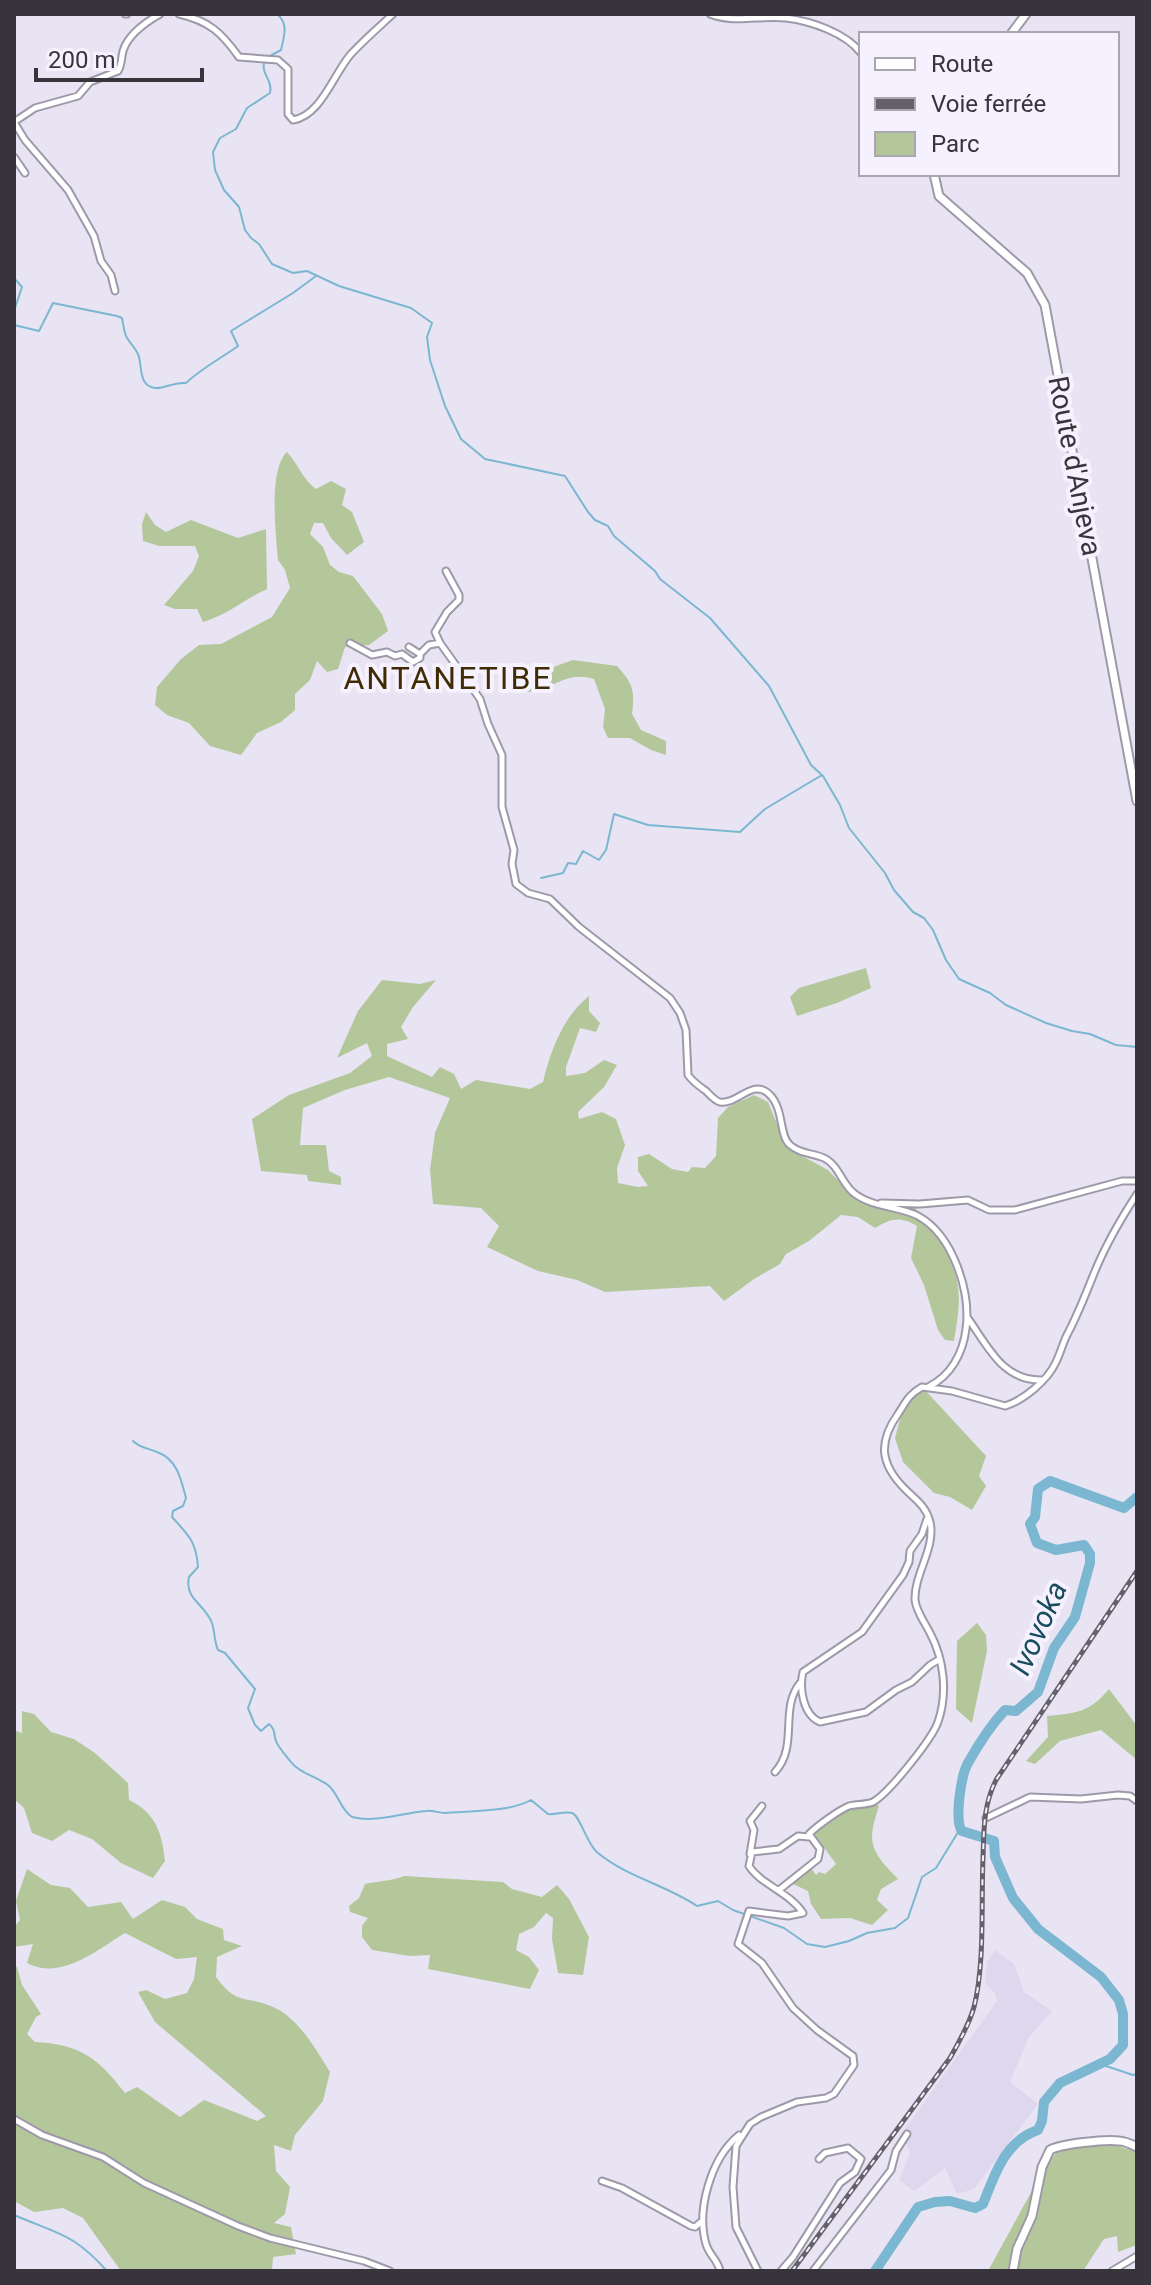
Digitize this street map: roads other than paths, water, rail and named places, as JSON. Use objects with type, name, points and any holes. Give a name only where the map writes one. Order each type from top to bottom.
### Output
[{"type":"street","points":[[115,291],[94,236],[68,190],[25,140],[14,122],[35,108],[78,96],[90,82],[116,72],[121,68],[123,51],[131,37],[146,22],[160,14]]},
{"type":"street","points":[[179,14],[199,19],[222,34],[239,57],[278,60],[288,69],[288,114],[293,120],[302,119],[318,103],[350,55],[393,14]]},
{"type":"street","points":[[710,14],[740,20],[786,18],[827,29],[859,51]]},
{"type":"street","points":[[1012,32],[1026,14]]},
{"type":"street","points":[[14,157],[25,173]]},
{"type":"street","name":"Route d'Anjeva","points":[[932,176],[939,196],[1027,273],[1045,305],[1137,801]]},
{"type":"street","points":[[446,571],[459,600],[435,632],[480,699],[502,755],[502,807],[514,850],[513,876],[516,884],[528,893],[550,899],[579,927],[670,998],[684,1022],[691,1080],[717,1101],[723,1102],[752,1089],[762,1089],[778,1107],[790,1145],[829,1160],[848,1188],[872,1202],[919,1216],[939,1234],[959,1274],[967,1316],[965,1338],[957,1360],[941,1381],[928,1387]]},
{"type":"street","points":[[350,643],[372,655],[387,652],[395,656],[402,654],[413,662],[429,645],[440,643]]},
{"type":"street","points":[[409,647],[420,654]]},
{"type":"street","points":[[872,1202],[920,1204],[968,1200],[989,1210],[1015,1210],[1122,1181],[1137,1181]]},
{"type":"street","points":[[809,1837],[814,1829],[849,1806],[870,1804],[880,1797],[925,1746],[938,1721],[943,1695],[940,1653],[915,1601],[931,1537],[928,1514],[886,1464],[884,1455],[888,1427],[906,1398],[922,1387],[1005,1406],[1042,1380],[1056,1362],[1112,1237],[1137,1194]]},
{"type":"street","points":[[967,1316],[1007,1371],[1028,1380],[1042,1380]]},
{"type":"street","points":[[928,1514],[926,1526],[910,1551],[903,1575],[862,1632],[803,1672],[801,1682],[809,1714],[813,1720],[820,1722],[866,1712],[940,1659]]},
{"type":"street","points":[[775,1772],[787,1752],[792,1694],[801,1682]]},
{"type":"street","points":[[986,1818],[1030,1797],[1081,1799],[1118,1795],[1130,1796],[1137,1801]]},
{"type":"street","points":[[720,2271],[718,2263],[708,2251],[701,2222],[705,2199],[729,2144],[750,2124],[773,2112],[797,2102],[834,2094],[854,2065],[853,2056],[793,2008],[762,1963],[738,1944],[749,1911],[788,1916],[801,1915],[802,1910],[753,1873],[749,1866],[754,1830],[750,1821],[762,1806]]},
{"type":"street","points":[[750,1855],[756,1850],[784,1847],[798,1836],[809,1837],[820,1849],[818,1859],[779,1890]]},
{"type":"street","points":[[14,2119],[42,2135],[103,2157],[166,2195],[238,2226],[270,2238],[364,2261],[390,2271]]},
{"type":"street","points":[[743,2132],[736,2146],[733,2166],[734,2212],[736,2227],[758,2271]]},
{"type":"street","points":[[813,2271],[891,2170],[896,2151],[907,2134]]},
{"type":"street","points":[[1013,2271],[1017,2249],[1032,2216],[1042,2167],[1050,2150],[1065,2144],[1110,2141],[1123,2141],[1137,2147]]},
{"type":"street","points":[[781,2271],[840,2183],[855,2172],[861,2159],[848,2148],[825,2153],[819,2159]]},
{"type":"street","points":[[602,2181],[622,2188],[691,2226],[695,2227],[701,2222]]},
{"type":"street","points":[[1112,2271],[1137,2256]]},
{"type":"waterway","points":[[268,57],[281,50],[285,30],[277,14]]},
{"type":"waterway","points":[[264,63],[270,93],[247,108],[236,129],[220,138],[213,152],[215,170],[224,190],[239,207],[245,230],[272,264],[293,273],[307,271],[339,286],[411,308],[432,323],[427,337],[430,360],[445,406],[461,439],[485,459],[565,476],[595,520],[608,526],[614,536],[655,571],[660,579],[710,618],[769,686],[811,765],[823,776],[840,805],[849,828],[885,873],[894,890],[933,930],[946,960],[959,979],[1046,1023],[1090,1034],[1116,1045],[1137,1047]]},
{"type":"waterway","points":[[14,325],[39,331],[53,303],[122,318],[126,336],[138,354],[146,384],[162,388],[186,383],[238,346],[231,331],[316,276]]},
{"type":"waterway","points":[[14,278],[22,287],[14,311]]},
{"type":"waterway","points":[[541,878],[563,873],[568,863],[576,864],[583,851],[599,860],[606,850],[614,814],[648,825],[740,832],[765,809],[822,775]]},
{"type":"waterway","points":[[133,1441],[164,1455],[180,1477],[186,1498],[183,1506],[173,1511],[172,1517],[193,1545],[198,1567],[189,1577],[188,1585],[192,1596],[209,1616],[218,1650],[225,1653],[255,1689],[248,1708],[255,1725],[261,1731],[269,1724],[277,1743],[291,1762],[329,1786],[352,1817],[371,1819],[429,1811],[489,1810],[512,1807],[531,1800],[548,1814],[575,1815],[594,1849],[634,1875],[697,1906],[718,1901],[733,1910],[784,1928],[807,1944],[825,1947],[867,1933],[895,1928],[908,1918],[922,1877],[936,1868],[960,1829]]},
{"type":"waterway","name":"Ivovoka","points":[[875,2271],[918,2207],[950,2201],[975,2208],[983,2204],[1009,2150],[1038,2130],[1044,2102],[1060,2083],[1110,2059],[1123,2045],[1123,2014],[1119,2000],[1101,1977],[1038,1929],[1013,1898],[995,1857],[994,1841],[962,1831],[959,1809],[965,1769],[994,1722],[1005,1710],[1016,1711],[1038,1692],[1054,1648],[1075,1617],[1090,1563],[1090,1554],[1084,1545],[1056,1550],[1037,1543],[1030,1524],[1035,1517],[1038,1489],[1050,1481],[1124,1508],[1137,1497]]},
{"type":"waterway","points":[[1100,2064],[1137,2074]]},
{"type":"waterway","points":[[14,2215],[74,2242],[107,2271]]},
{"type":"railway","points":[[792,2271],[950,2058],[964,2033],[974,2007],[980,1972],[984,1828],[992,1790],[1137,1571]]},
{"type":"district","name":"ANTANETIBE","points":[[448,678]]}]
